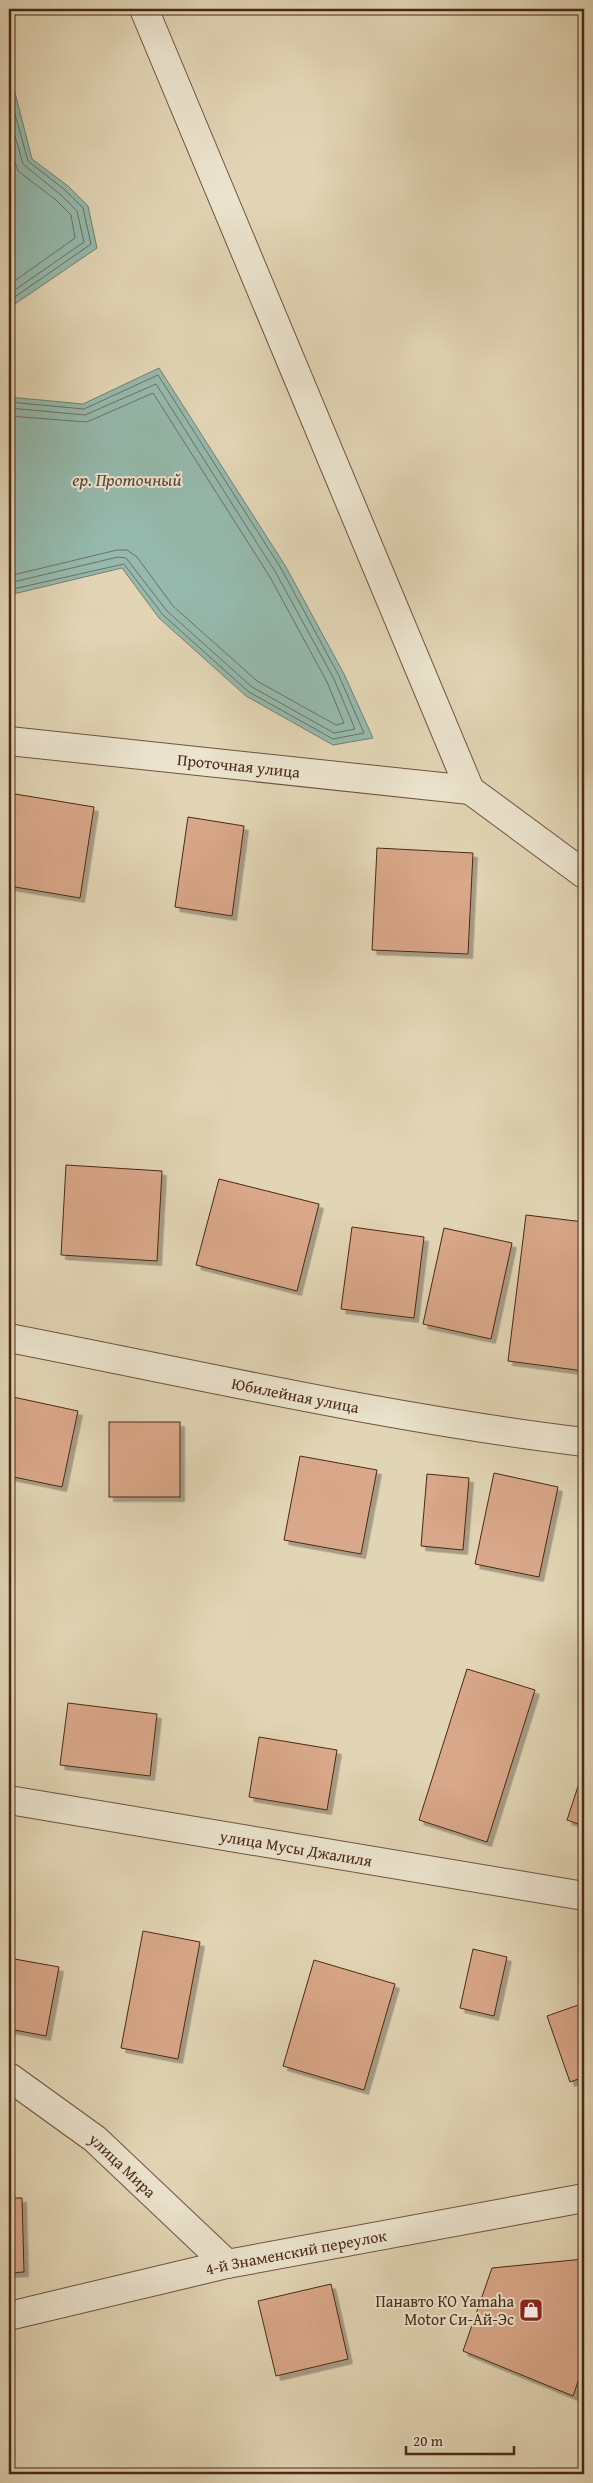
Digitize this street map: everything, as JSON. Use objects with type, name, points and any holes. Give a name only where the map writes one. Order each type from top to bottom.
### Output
[{"type":"street","points":[[144,9],[470,790],[584,874]]},
{"type":"street","name":"Проточная улица","points":[[9,741],[470,790]]},
{"type":"street","name":"Юбилейная улица","points":[[9,1338],[346,1404],[533,1436],[584,1442]]},
{"type":"street","name":"улица Мусы Джалиля","points":[[9,1800],[584,1896]]},
{"type":"street","name":"улица Мира","points":[[9,2077],[95,2139],[227,2264]]},
{"type":"street","name":"4-й Знаменский переулок","points":[[9,2316],[227,2264],[584,2198]]},
{"type":"water","points":[[9,69],[32,159],[68,186],[88,206],[97,248],[9,308]]},
{"type":"water","name":"ер. Проточный","points":[[159,368],[286,567],[344,674],[373,738],[333,745],[246,696],[159,618],[122,568],[9,595],[9,397],[83,404]]},
{"type":"building","points":[[9,793],[94,807],[80,898],[9,886]]},
{"type":"building","points":[[188,817],[244,826],[232,916],[175,907]]},
{"type":"building","points":[[377,848],[473,853],[468,954],[372,950]]},
{"type":"building","points":[[66,1165],[162,1171],[157,1261],[61,1255]]},
{"type":"building","points":[[219,1179],[319,1204],[297,1291],[196,1265]]},
{"type":"building","points":[[526,1215],[584,1222],[584,1371],[508,1361]]},
{"type":"building","points":[[352,1227],[424,1237],[414,1318],[341,1309]]},
{"type":"building","points":[[444,1228],[512,1243],[491,1339],[423,1324]]},
{"type":"building","points":[[13,1397],[78,1411],[62,1487],[9,1476],[9,1415]]},
{"type":"building","points":[[109,1422],[180,1422],[180,1497],[109,1497]]},
{"type":"building","points":[[300,1456],[377,1470],[361,1554],[284,1540]]},
{"type":"building","points":[[494,1473],[558,1487],[539,1577],[475,1564]]},
{"type":"building","points":[[427,1474],[469,1478],[463,1550],[421,1546]]},
{"type":"building","points":[[467,1669],[535,1690],[487,1842],[419,1820]]},
{"type":"building","points":[[68,1703],[157,1714],[150,1776],[60,1765]]},
{"type":"building","points":[[259,1737],[337,1750],[327,1810],[249,1797]]},
{"type":"building","points":[[584,1768],[584,1826],[567,1820]]},
{"type":"building","points":[[143,1931],[200,1942],[178,2059],[121,2048]]},
{"type":"building","points":[[473,1949],[507,1957],[494,2016],[460,2008]]},
{"type":"building","points":[[9,1958],[59,1967],[46,2036],[9,2029]]},
{"type":"building","points":[[314,1960],[395,1984],[364,2090],[283,2066]]},
{"type":"building","points":[[584,2003],[584,2077],[570,2082],[547,2016]]},
{"type":"building","points":[[9,2198],[22,2198],[24,2272],[9,2273]]},
{"type":"building","name":"Панавто КО Yamaha Motor Си-Ай-Эс","points":[[584,2259],[584,2364],[573,2396],[463,2351],[492,2268]]},
{"type":"building","points":[[331,2284],[348,2359],[276,2376],[258,2301]]},
{"type":"place","name":"Панавто КО Yamaha Motor Си-Ай-Эс","points":[[531,2310]]}]
